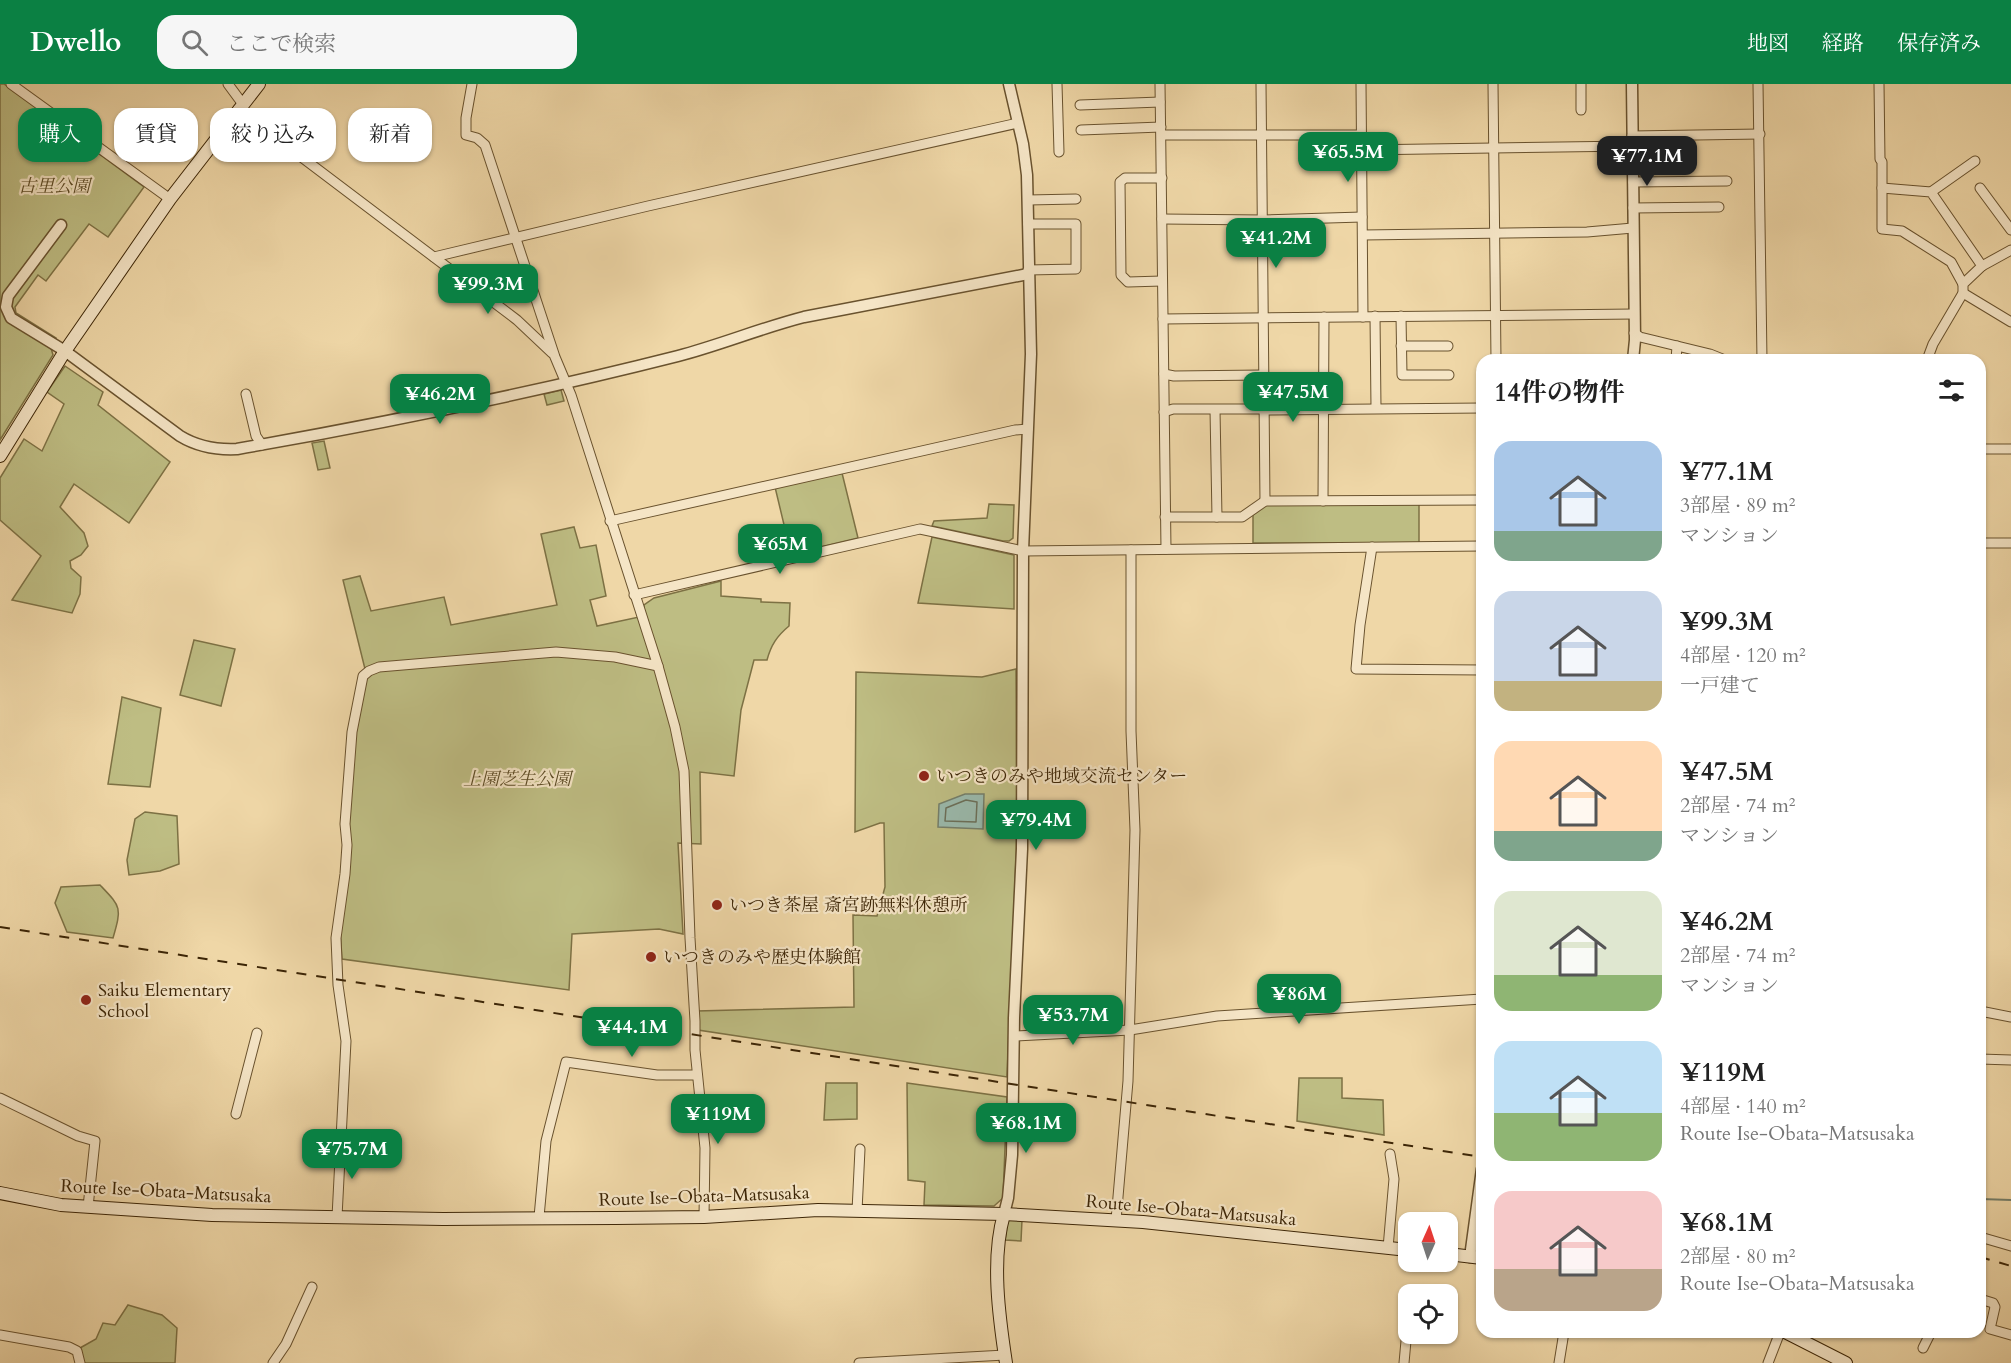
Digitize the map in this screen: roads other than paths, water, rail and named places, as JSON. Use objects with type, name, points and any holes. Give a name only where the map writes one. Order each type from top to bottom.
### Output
[{"type":"main road","points":[[0,456],[65,351],[170,199],[259,84]]},
{"type":"main road","name":"Route Ise-Obata-Matsusaka","points":[[0,1193],[61,1205],[212,1215],[704,1217],[789,1211],[857,1210],[1004,1214],[1116,1220],[1398,1249]]},
{"type":"main road","points":[[1004,1214],[999,1234],[998,1254],[1005,1359]]},
{"type":"main road","points":[[1458,1255],[1476,1257]]},
{"type":"main road","points":[[1797,1338],[1846,1363]]},
{"type":"street","points":[[11,84],[170,199]]},
{"type":"street","points":[[228,84],[240,106],[518,320],[555,357]]},
{"type":"street","points":[[472,84],[466,135],[477,138],[485,145],[555,357],[571,395],[658,666],[675,727],[684,771],[697,1075],[705,1148],[704,1217]]},
{"type":"street","points":[[1004,1214],[1011,1164],[1022,849],[1023,550],[1030,362],[1028,200],[1025,156],[1009,84]]},
{"type":"street","points":[[1057,84],[1059,152]]},
{"type":"street","points":[[1160,84],[1166,549]]},
{"type":"street","points":[[1261,84],[1265,501]]},
{"type":"street","points":[[1361,84],[1363,317]]},
{"type":"street","points":[[1493,84],[1496,354]]},
{"type":"street","points":[[1581,84],[1581,110]]},
{"type":"street","points":[[1632,84],[1633,354]]},
{"type":"street","points":[[1758,84],[1762,354]]},
{"type":"street","points":[[1879,84],[1882,229],[1902,231],[1950,262],[1963,289],[2011,322]]},
{"type":"street","points":[[1080,105],[1160,102]]},
{"type":"street","points":[[434,257],[1018,123]]},
{"type":"street","points":[[1081,130],[1361,135]]},
{"type":"street","points":[[1361,150],[1494,148],[1760,134]]},
{"type":"street","points":[[1882,188],[1931,192],[1975,161]]},
{"type":"street","points":[[1162,178],[1125,178],[1120,182],[1121,275],[1128,282],[1162,281]]},
{"type":"street","points":[[1633,182],[1727,181]]},
{"type":"street","points":[[1980,188],[2009,223]]},
{"type":"street","points":[[1931,192],[1982,266]]},
{"type":"street","points":[[1028,200],[1076,199]]},
{"type":"street","points":[[1633,208],[1719,207]]},
{"type":"street","points":[[1162,219],[1263,220],[1362,217]]},
{"type":"street","points":[[61,225],[6,301],[11,318],[65,351],[168,428],[189,441],[219,449],[237,449],[397,420],[565,382],[680,355],[804,317],[1028,272],[1076,269],[1076,224],[1028,224]]},
{"type":"street","points":[[1363,235],[1587,232],[1633,228]]},
{"type":"street","points":[[1929,354],[1963,289],[1982,266],[2011,250]]},
{"type":"street","points":[[1163,319],[1634,314]]},
{"type":"street","points":[[1375,316],[1376,408]]},
{"type":"street","points":[[1401,316],[1402,375],[1449,375]]},
{"type":"street","points":[[1323,501],[1324,317]]},
{"type":"street","points":[[1634,333],[1640,337],[1710,354]]},
{"type":"street","points":[[1401,346],[1448,346]]},
{"type":"street","points":[[1676,354],[1677,346]]},
{"type":"street","points":[[1164,374],[1174,376],[1262,375]]},
{"type":"street","points":[[246,394],[256,436],[262,445]]},
{"type":"street","points":[[1164,411],[1173,409],[1476,408]]},
{"type":"street","points":[[1215,410],[1216,517]]},
{"type":"street","points":[[610,521],[1028,429]]},
{"type":"street","points":[[1986,449],[2011,449]]},
{"type":"street","points":[[1165,517],[1242,517],[1265,501],[1476,500]]},
{"type":"street","points":[[634,595],[920,529],[1023,550],[1476,546]]},
{"type":"street","points":[[1986,543],[2011,543]]},
{"type":"street","points":[[1372,547],[1356,669],[1476,670]]},
{"type":"street","points":[[1116,1220],[1128,1081],[1136,830],[1131,730],[1131,550]]},
{"type":"street","points":[[337,1217],[346,1041],[338,985],[336,938],[345,874],[347,845],[345,824],[351,740],[363,676],[379,667],[556,652],[615,657],[658,666]]},
{"type":"street","points":[[1014,1036],[1130,1030],[1218,1016],[1476,999]]},
{"type":"street","points":[[1986,1012],[2011,1017]]},
{"type":"street","points":[[236,1113],[257,1033]]},
{"type":"street","points":[[1986,1059],[2011,1060]]},
{"type":"street","points":[[539,1217],[546,1141],[566,1062],[657,1075],[697,1075]]},
{"type":"street","points":[[0,1098],[78,1136],[95,1141],[88,1207]]},
{"type":"street","points":[[857,1210],[860,1149]]},
{"type":"street","points":[[1388,1248],[1394,1179],[1390,1154]]},
{"type":"street","points":[[1986,1239],[2011,1246]]},
{"type":"street","points":[[273,1363],[286,1344],[312,1287]]},
{"type":"street","points":[[1986,1301],[1993,1303],[1995,1307],[1990,1329],[2011,1335]]},
{"type":"street","points":[[0,1335],[69,1347],[77,1351],[80,1363]]},
{"type":"street","points":[[1558,1363],[1563,1338]]},
{"type":"street","points":[[1768,1363],[1778,1338]]},
{"type":"street","points":[[1923,1348],[1928,1338]]},
{"type":"street","points":[[1404,1363],[1406,1344]]},
{"type":"street","points":[[859,1363],[1005,1359]]},
{"type":"water","points":[[965,794],[984,794],[983,829],[938,827],[939,804]]},
{"type":"waterway","points":[[1986,1199],[2011,1200]]},
{"type":"railway","points":[[0,927],[1476,1156]]},
{"type":"railway","points":[[1986,1259],[2011,1266]]},
{"type":"place","name":"いつきのみや地域交流センター","points":[[924,776]]},
{"type":"place","name":"いつき茶屋 斎宮跡無料休憩所","points":[[717,905]]},
{"type":"place","name":"いつきのみや歴史体験館","points":[[651,957]]},
{"type":"place","name":"Saiku Elementary School","points":[[86,1000]]},
{"type":"park label","name":"古里公園","points":[[54,186]]},
{"type":"park label","name":"上園芝生公園","points":[[517,779]]}]
